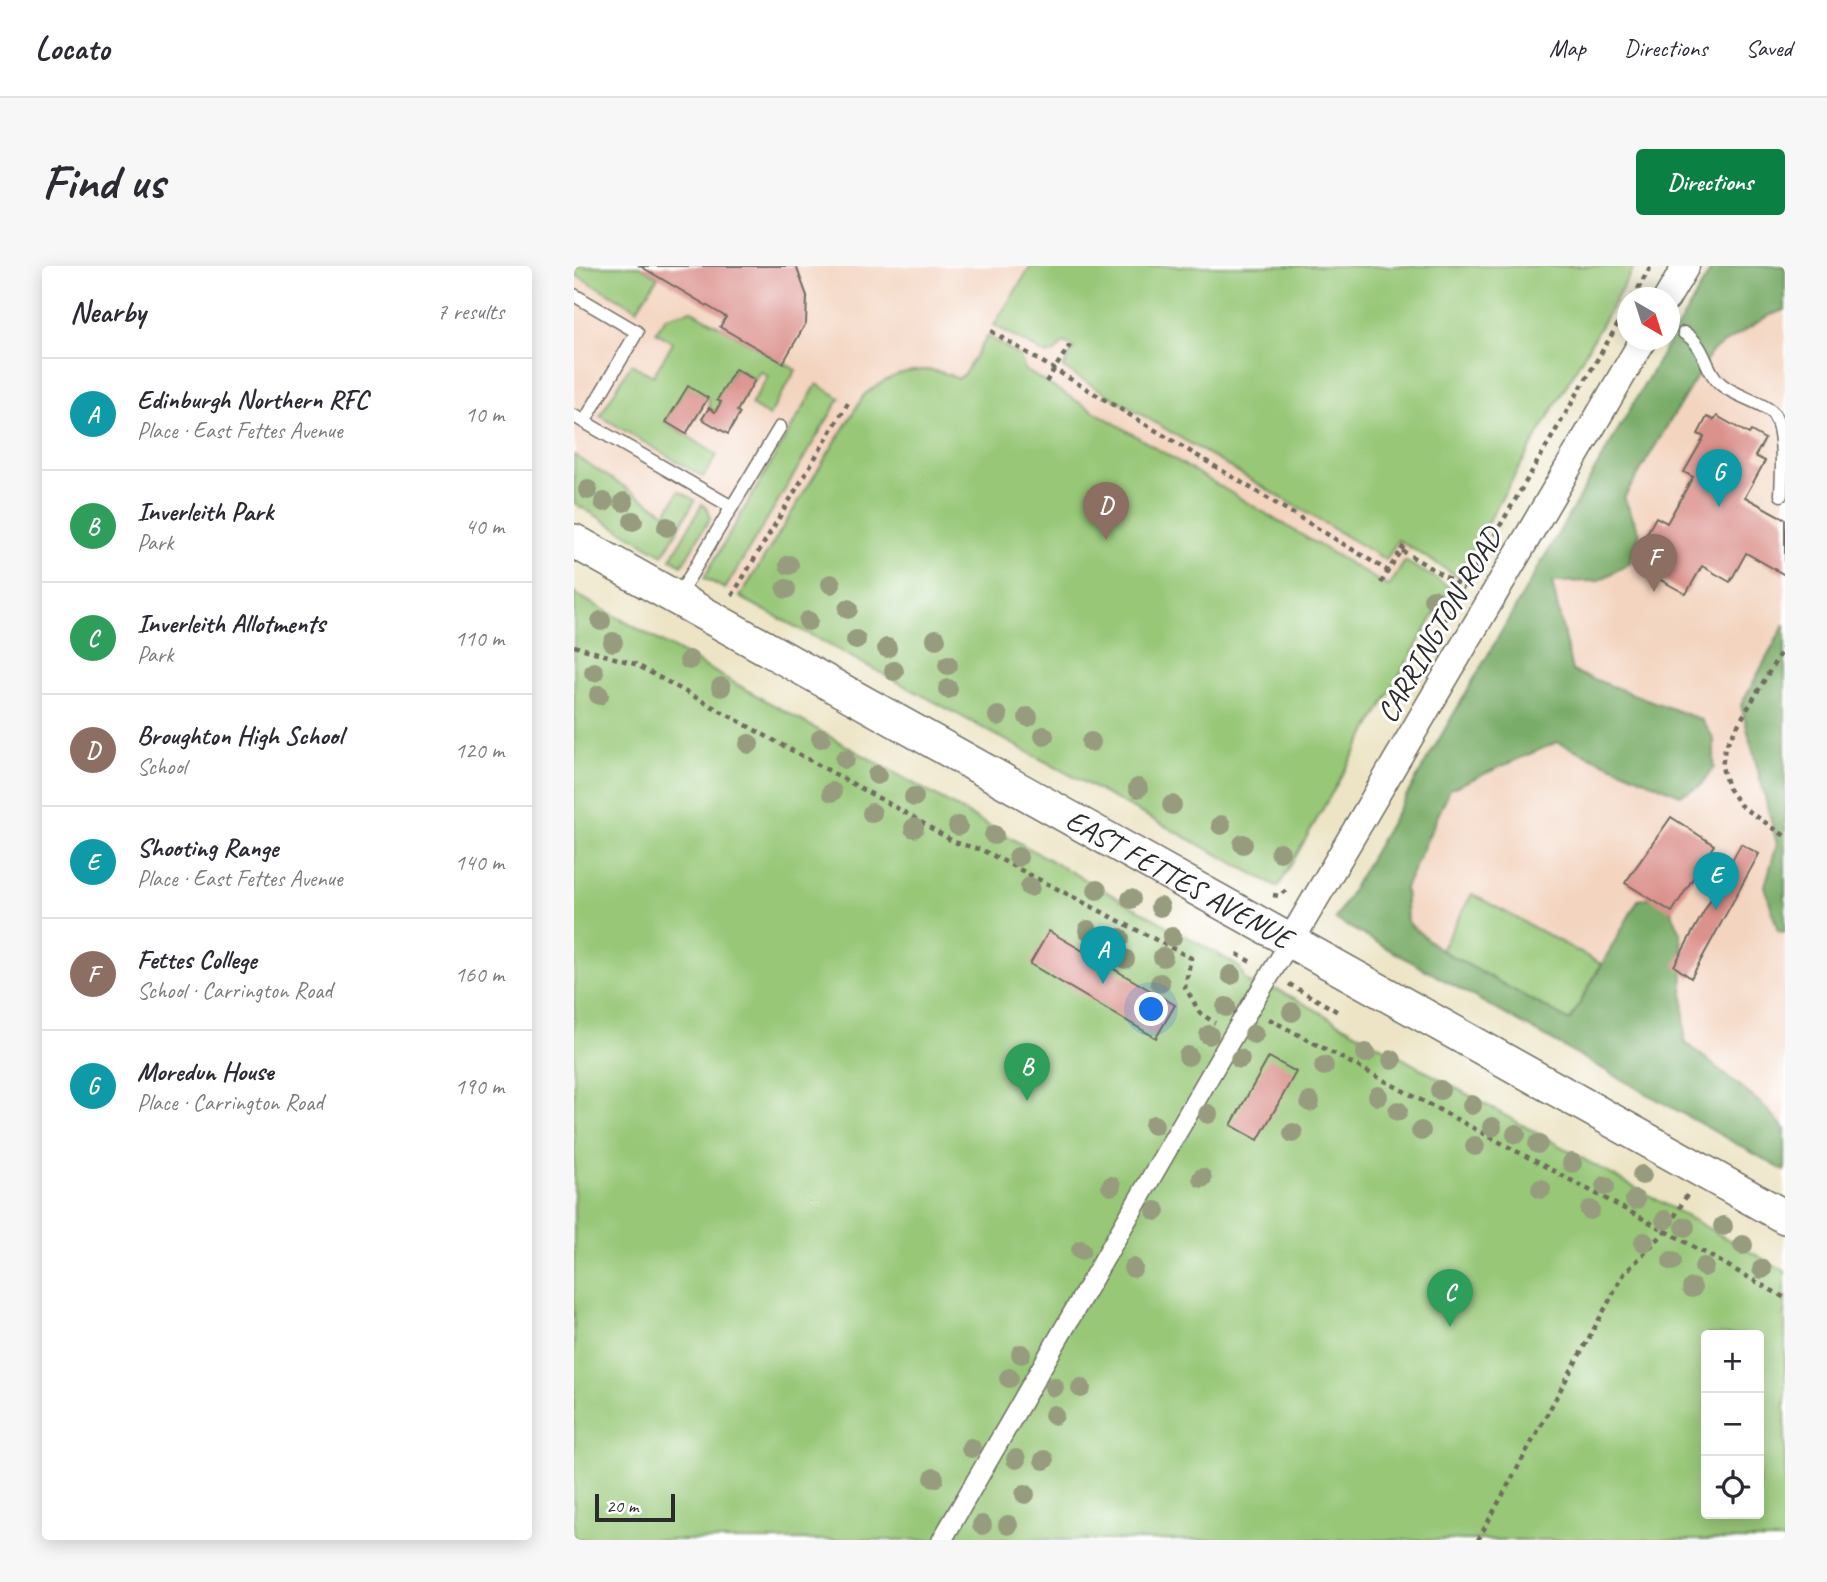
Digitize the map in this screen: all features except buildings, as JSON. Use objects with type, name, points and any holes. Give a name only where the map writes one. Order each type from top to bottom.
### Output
[{"type":"street","points":[[1674,287],[1686,266]]},
{"type":"street","name":"CARRINGTON ROAD","points":[[1290,942],[1637,350]]},
{"type":"street","name":"EAST FETTES AVENUE","points":[[574,541],[1785,1217]]},
{"type":"street","points":[[943,1540],[1290,942]]},
{"type":"lane","points":[[574,295],[637,332],[579,419],[732,507]]},
{"type":"lane","points":[[1684,333],[1702,349],[1721,385],[1772,411],[1781,422],[1781,495]]},
{"type":"lane","points":[[677,598],[780,428]]},
{"type":"path","points":[[1639,287],[1651,266]]},
{"type":"path","points":[[1436,636],[1617,326]]},
{"type":"path","points":[[991,331],[1388,571]]},
{"type":"path","points":[[1046,383],[1070,345]]},
{"type":"path","points":[[717,621],[848,403]]},
{"type":"path","points":[[1381,583],[1405,544]]},
{"type":"path","points":[[1401,550],[1464,588]]},
{"type":"path","points":[[1785,645],[1725,747],[1722,767],[1728,788],[1740,805],[1785,835]]},
{"type":"path","points":[[574,646],[635,664],[954,842],[982,850],[1191,958],[1185,986],[1190,998],[1200,1013],[1222,1027]]},
{"type":"path","points":[[1270,895],[1279,896],[1290,886]]},
{"type":"path","points":[[1250,1009],[1667,1229],[1785,1298]]},
{"type":"path","points":[[1478,1540],[1624,1274],[1667,1229]]},
{"type":"shaded area","points":[[574,266],[1581,266],[1255,813],[780,533],[740,597],[574,503]]},
{"type":"shaded area","points":[[1713,266],[1785,266],[1785,1171],[1335,919],[1664,350],[1680,350],[1680,323]]},
{"type":"green space","points":[[574,266],[640,266],[658,277],[637,309],[574,274]]},
{"type":"green space","points":[[1031,266],[1635,266],[1623,287],[1617,287],[1617,297],[1457,576],[1398,540],[1386,560],[1063,368],[1074,348],[1064,342],[1055,352],[1047,355],[994,325]]},
{"type":"green space","points":[[1713,266],[1785,266],[1785,310],[1768,316],[1712,351],[1624,498],[1640,533],[1630,563],[1598,581],[1552,582],[1572,671],[1702,720],[1714,739],[1714,767],[1700,786],[1680,795],[1557,742],[1450,789],[1405,888],[1407,922],[1440,950],[1570,1021],[1638,900],[1664,895],[1681,933],[1685,1042],[1764,1106],[1785,1129],[1785,1171],[1335,919],[1664,350],[1680,350],[1680,323]]},
{"type":"green space","points":[[691,310],[796,370],[769,416],[751,405],[768,376],[760,371],[755,380],[735,369],[718,399],[721,402],[715,412],[709,408],[709,399],[688,387],[666,422],[717,455],[703,477],[600,416],[631,364],[653,376],[673,343],[656,332],[666,317]]},
{"type":"green space","points":[[988,336],[1020,357],[1025,370],[1389,587],[1405,561],[1450,587],[1278,887],[740,597],[864,395],[885,380],[909,372],[933,371],[958,379]]},
{"type":"green space","points":[[817,384],[840,398],[725,589],[704,578]]},
{"type":"green space","points":[[574,455],[666,513],[679,491],[695,500],[663,555],[574,503]]},
{"type":"green space","points":[[702,504],[708,509],[710,518],[682,565],[671,559]]},
{"type":"green space","points":[[574,593],[1230,961],[1240,968],[1245,980],[1261,990],[1278,990],[1294,998],[1785,1271],[1785,1540],[574,1540]]},
{"type":"green space","points":[[1785,624],[1785,932],[1778,931],[1765,886],[1777,844],[1741,705]]},
{"type":"green space","points":[[1472,894],[1601,964],[1570,1021],[1441,950]]},
{"type":"place","name":"Moredun House","points":[[1719,507]]},
{"type":"place","name":"Broughton High School","points":[[1106,540]]},
{"type":"place","name":"Fettes College","points":[[1654,592]]},
{"type":"place","name":"Shooting Range","points":[[1716,910]]},
{"type":"place","name":"Edinburgh Northern RFC","points":[[1103,984]]},
{"type":"place","name":"Inverleith Park","points":[[1027,1101]]},
{"type":"place","name":"Inverleith Allotments","points":[[1450,1327]]}]
